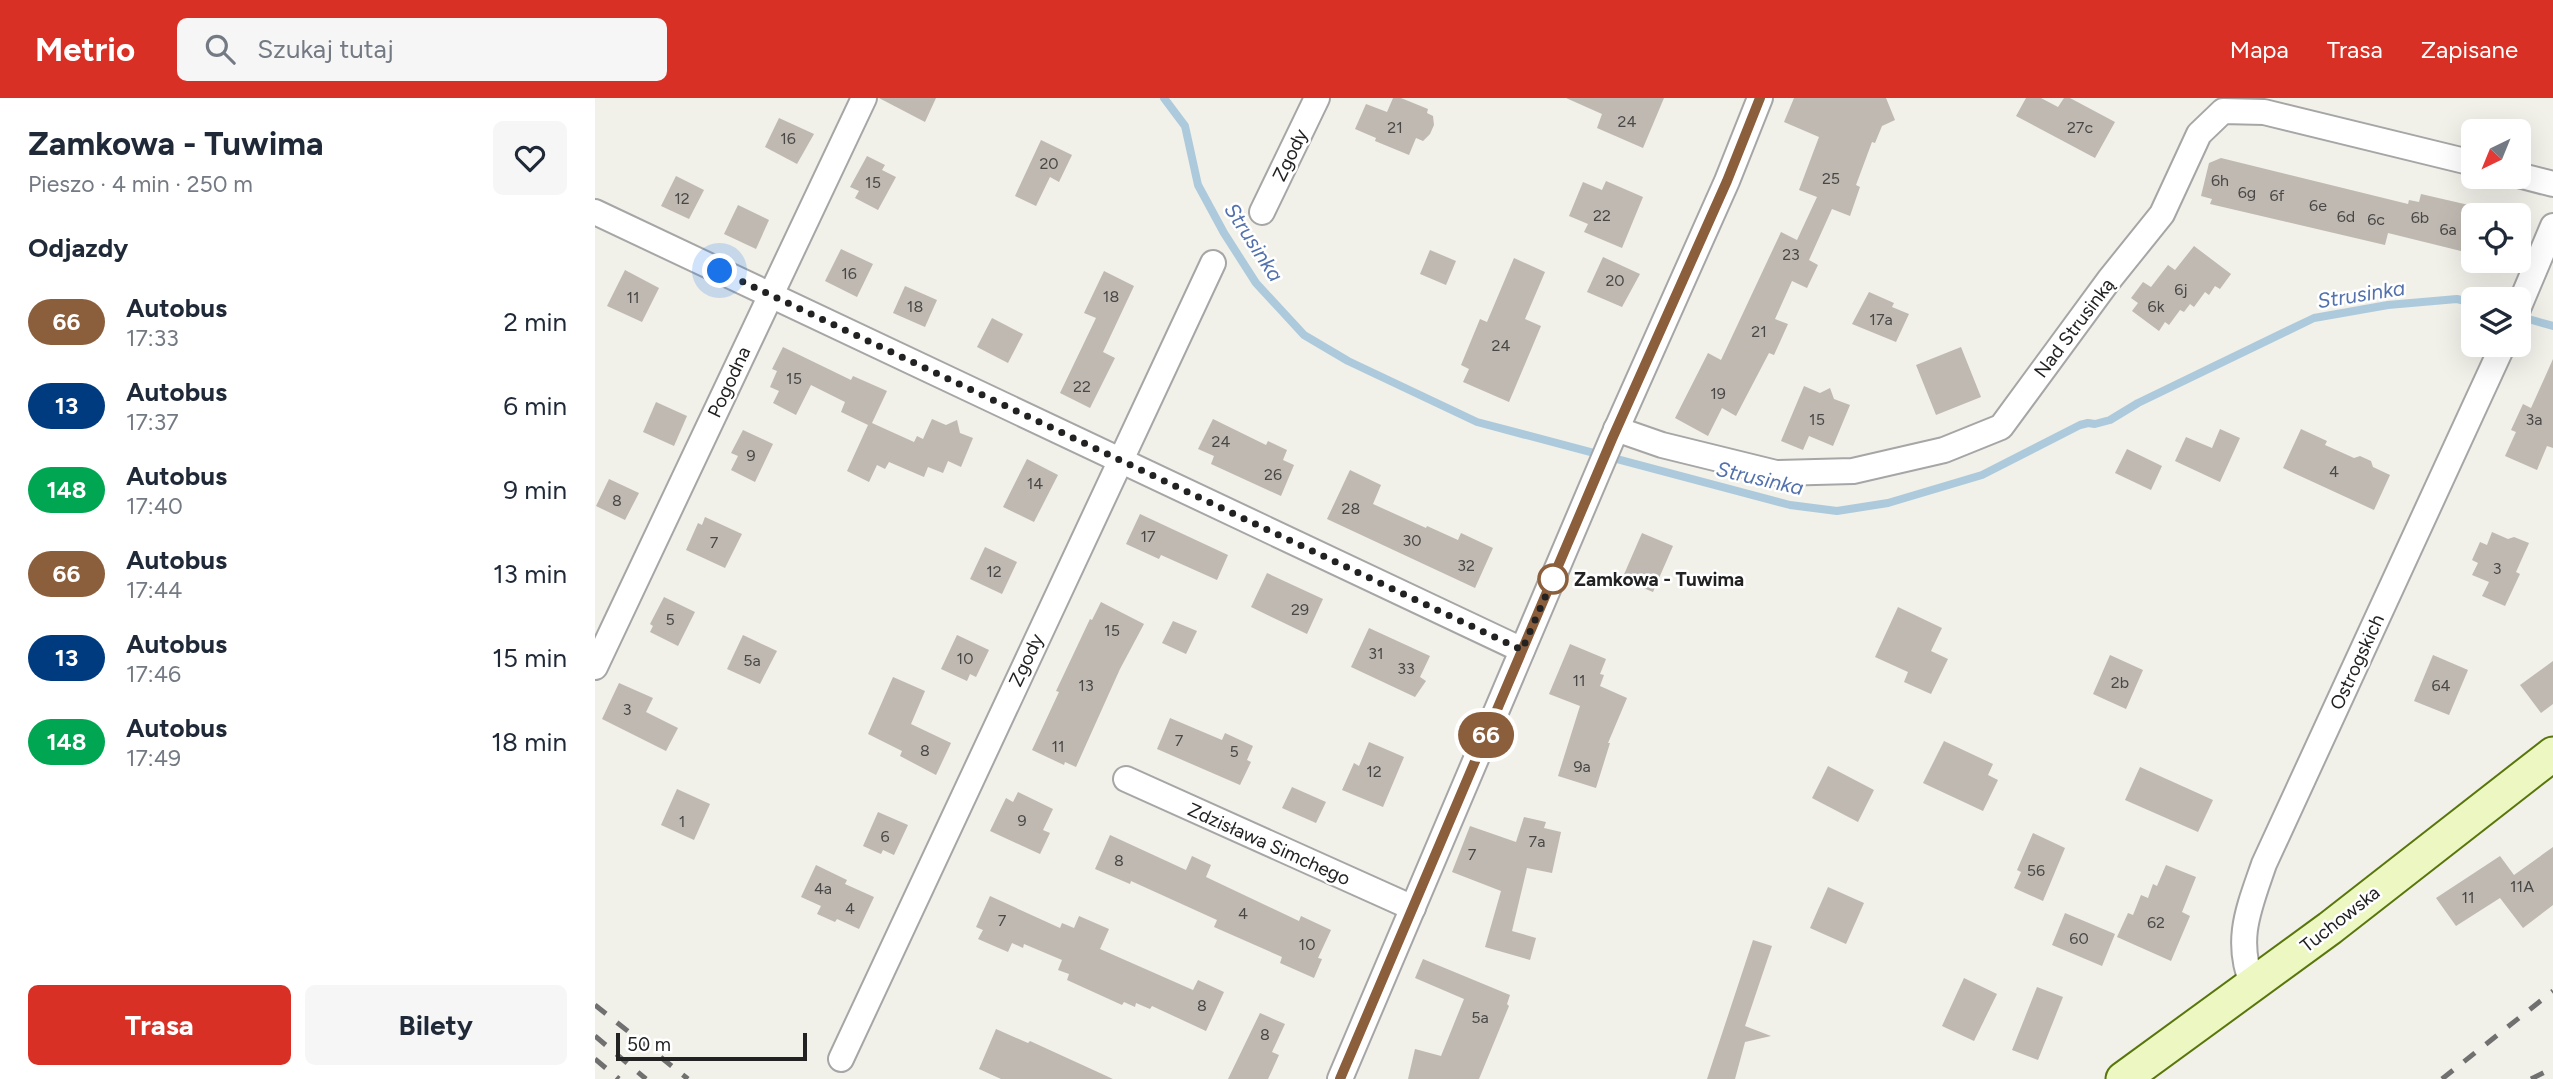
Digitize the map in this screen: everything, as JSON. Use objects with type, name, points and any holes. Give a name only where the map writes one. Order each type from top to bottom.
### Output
[{"type":"street","name":"Pogodna","points":[[595,667],[864,98]]},
{"type":"street","name":"Zgody","points":[[1262,212],[1317,98]]},
{"type":"street","points":[[1340,1079],[1614,434],[1727,181],[1760,98]]},
{"type":"street","name":"Nad Strusinką","points":[[1614,434],[1776,473],[1853,471],[1944,450],[2001,427],[2162,214],[2199,134],[2223,111],[2264,112],[2461,160]]},
{"type":"street","points":[[2531,178],[2553,184]]},
{"type":"street","points":[[595,212],[1522,650]]},
{"type":"street","points":[[2528,287],[2553,226]]},
{"type":"street","name":"Zgody","points":[[841,1059],[1213,263]]},
{"type":"street","name":"Ostrogskich","points":[[2253,986],[2243,957],[2245,920],[2264,864],[2497,357]]},
{"type":"street","name":"Tuchowska","points":[[2123,1079],[2253,986],[2553,754]]},
{"type":"street","name":"Zdzisława Simchego","points":[[1126,779],[1413,908]]},
{"type":"building","points":[[879,98],[936,98],[925,122]]},
{"type":"building","points":[[1393,98],[1401,98],[1428,109],[1427,113],[1433,116],[1434,125],[1430,134],[1423,141],[1416,138],[1409,155],[1375,141],[1376,138],[1355,129],[1366,104],[1387,112]]},
{"type":"building","points":[[1566,98],[1664,98],[1643,148],[1597,128],[1602,114]]},
{"type":"building","points":[[1794,98],[1886,98],[1895,120],[1882,126],[1875,143],[1872,142],[1856,185],[1860,187],[1850,216],[1832,209],[1809,260],[1818,265],[1807,288],[1792,281],[1775,319],[1788,324],[1774,355],[1769,353],[1736,416],[1722,408],[1708,436],[1675,418],[1708,353],[1721,360],[1781,232],[1797,240],[1817,197],[1799,190],[1819,137],[1784,122]]},
{"type":"building","points":[[2026,98],[2041,98],[2058,107],[2064,98],[2070,98],[2115,122],[2095,158],[2016,116]]},
{"type":"building","points":[[779,118],[814,134],[797,164],[765,147]]},
{"type":"building","points":[[1041,140],[1072,155],[1059,182],[1050,177],[1036,206],[1015,196]]},
{"type":"building","points":[[867,156],[885,165],[882,170],[896,177],[878,210],[855,198],[859,191],[850,187]]},
{"type":"building","points":[[2221,158],[2408,204],[2409,200],[2419,202],[2421,194],[2461,203],[2461,251],[2388,233],[2385,245],[2210,204],[2212,199],[2201,196],[2209,163]]},
{"type":"building","points":[[676,176],[704,190],[689,219],[661,206]]},
{"type":"building","points":[[1606,181],[1643,197],[1622,248],[1584,232],[1588,224],[1569,216],[1583,182],[1602,190]]},
{"type":"building","points":[[738,205],[769,220],[756,249],[724,234]]},
{"type":"building","points":[[2194,246],[2231,274],[2220,289],[2215,286],[2209,295],[2205,292],[2194,307],[2190,304],[2184,312],[2180,310],[2169,325],[2165,322],[2159,331],[2132,311],[2138,303],[2131,298],[2143,282],[2151,287],[2168,265],[2175,270]]},
{"type":"building","points":[[841,249],[873,264],[857,297],[825,281]]},
{"type":"building","points":[[1430,250],[1456,261],[1446,285],[1420,274]]},
{"type":"building","points":[[1603,257],[1640,274],[1622,307],[1587,292]]},
{"type":"building","points":[[1514,258],[1545,272],[1525,319],[1541,326],[1509,402],[1463,382],[1469,369],[1461,365],[1480,319],[1487,322]]},
{"type":"building","points":[[625,270],[659,288],[642,322],[607,306]]},
{"type":"building","points":[[1104,271],[1134,286],[1103,352],[1115,358],[1090,408],[1060,393],[1096,318],[1084,313]]},
{"type":"building","points":[[905,286],[937,300],[925,327],[893,313]]},
{"type":"building","points":[[1869,292],[1894,303],[1892,307],[1909,314],[1896,342],[1852,324]]},
{"type":"building","points":[[992,318],[1023,334],[1008,363],[977,347]]},
{"type":"building","points":[[783,347],[851,380],[853,376],[887,391],[872,423],[914,442],[917,436],[923,439],[932,419],[946,425],[957,420],[960,433],[973,438],[961,467],[948,461],[943,473],[928,467],[924,477],[889,462],[885,469],[877,465],[869,482],[847,471],[868,425],[841,412],[845,402],[811,385],[796,415],[773,403],[779,391],[770,387],[777,371],[772,369]]},
{"type":"building","points":[[1961,347],[1981,397],[1936,415],[1916,365]]},
{"type":"building","points":[[2553,359],[2553,448],[2547,446],[2537,470],[2505,456],[2516,432],[2511,430],[2523,404],[2531,408]]},
{"type":"building","points":[[1804,386],[1820,393],[1830,388],[1834,399],[1850,405],[1833,446],[1809,436],[1803,450],[1781,441]]},
{"type":"building","points":[[656,402],[687,416],[674,446],[643,432]]},
{"type":"building","points":[[1213,419],[1266,445],[1268,441],[1287,450],[1283,460],[1294,465],[1281,496],[1211,464],[1214,456],[1198,449]]},
{"type":"building","points":[[2220,429],[2240,438],[2220,482],[2175,461],[2186,437],[2212,448]]},
{"type":"building","points":[[2301,429],[2327,441],[2325,445],[2354,458],[2360,456],[2371,461],[2373,467],[2390,475],[2374,510],[2283,468]]},
{"type":"building","points":[[743,430],[773,444],[755,482],[731,470],[738,456],[731,453]]},
{"type":"building","points":[[2127,449],[2162,466],[2151,490],[2115,473]]},
{"type":"building","points":[[1027,459],[1058,475],[1034,522],[1003,507]]},
{"type":"building","points":[[1350,470],[1381,485],[1373,504],[1458,540],[1461,533],[1493,548],[1475,588],[1327,519]]},
{"type":"building","points":[[609,479],[639,493],[625,520],[596,506]]},
{"type":"building","points":[[1140,514],[1228,555],[1217,580],[1161,555],[1159,559],[1126,544]]},
{"type":"building","points":[[705,517],[742,534],[725,568],[686,550],[698,523],[702,525]]},
{"type":"building","points":[[2492,532],[2508,539],[2514,537],[2529,543],[2516,572],[2520,574],[2505,606],[2482,596],[2489,582],[2472,575],[2478,563],[2472,560],[2480,542],[2487,545]]},
{"type":"building","points":[[1642,533],[1673,546],[1653,592],[1622,579]]},
{"type":"building","points":[[985,547],[1017,562],[1002,594],[970,579]]},
{"type":"building","points":[[1267,573],[1323,599],[1307,634],[1251,607]]},
{"type":"building","points":[[664,597],[695,612],[678,646],[650,632],[653,626],[650,624]]},
{"type":"building","points":[[1101,602],[1144,624],[1120,669],[1076,767],[1065,762],[1064,765],[1032,750],[1059,692],[1056,691],[1090,619],[1092,620]]},
{"type":"building","points":[[1898,607],[1942,628],[1931,651],[1948,659],[1931,694],[1904,682],[1908,672],[1875,657]]},
{"type":"building","points":[[1173,621],[1197,631],[1186,654],[1162,643]]},
{"type":"building","points":[[1369,628],[1430,656],[1420,677],[1426,681],[1415,697],[1351,667]]},
{"type":"building","points":[[743,635],[777,651],[760,684],[727,669]]},
{"type":"building","points":[[957,635],[989,650],[976,677],[970,674],[967,681],[941,669]]},
{"type":"building","points":[[1570,644],[1606,659],[1600,674],[1604,675],[1600,686],[1627,698],[1608,743],[1596,788],[1558,776],[1580,706],[1549,694]]},
{"type":"building","points":[[2110,655],[2143,670],[2126,709],[2093,694]]},
{"type":"building","points":[[2433,655],[2468,670],[2449,715],[2414,701]]},
{"type":"building","points":[[2553,661],[2553,704],[2541,713],[2520,685]]},
{"type":"building","points":[[893,677],[925,691],[911,724],[951,743],[936,775],[900,756],[902,751],[868,734]]},
{"type":"building","points":[[619,683],[653,698],[646,712],[678,728],[666,751],[602,719]]},
{"type":"building","points":[[1170,718],[1222,740],[1225,733],[1253,746],[1247,760],[1251,762],[1240,785],[1157,749]]},
{"type":"building","points":[[1944,741],[1993,764],[1988,775],[1998,780],[1983,811],[1923,783]]},
{"type":"building","points":[[1369,742],[1404,757],[1383,807],[1342,790],[1354,763],[1359,766]]},
{"type":"building","points":[[1828,766],[1874,790],[1858,822],[1812,798]]},
{"type":"building","points":[[2140,767],[2213,800],[2198,832],[2125,800]]},
{"type":"building","points":[[1292,787],[1326,802],[1316,823],[1282,808]]},
{"type":"building","points":[[677,789],[710,804],[694,840],[661,825]]},
{"type":"building","points":[[1018,792],[1053,809],[1043,830],[1050,833],[1040,854],[990,831],[1006,798],[1013,802]]},
{"type":"building","points":[[878,812],[908,825],[894,855],[883,850],[881,854],[863,846]]},
{"type":"building","points":[[1524,817],[1546,822],[1544,828],[1561,832],[1552,873],[1527,868],[1512,931],[1536,938],[1530,960],[1485,947],[1501,891],[1452,872],[1470,826],[1516,842]]},
{"type":"building","points":[[2033,833],[2065,848],[2043,901],[2014,888],[2021,872],[2017,870]]},
{"type":"building","points":[[1110,835],[1186,870],[1192,856],[1211,865],[1206,877],[1299,921],[1301,916],[1331,930],[1318,958],[1322,959],[1314,978],[1280,963],[1282,957],[1214,927],[1217,920],[1131,881],[1130,884],[1095,869]]},
{"type":"building","points":[[2553,847],[2553,905],[2523,928],[2500,898],[2456,926],[2436,898],[2500,856],[2514,875]]},
{"type":"building","points":[[816,865],[847,880],[845,884],[874,897],[859,929],[817,914],[821,906],[801,897]]},
{"type":"building","points":[[2166,865],[2196,877],[2182,912],[2190,916],[2171,961],[2117,937],[2128,913],[2133,915],[2141,895],[2148,898],[2153,884],[2157,886]]},
{"type":"building","points":[[1828,887],[1864,903],[1846,944],[1810,928]]},
{"type":"building","points":[[990,896],[1060,928],[1062,923],[1074,928],[1079,916],[1109,929],[1100,949],[1193,990],[1198,980],[1224,992],[1206,1031],[1152,1006],[1150,1009],[1136,1003],[1135,1007],[1124,1002],[1122,1005],[1067,980],[1069,974],[1058,970],[1062,960],[1024,944],[1023,948],[1012,943],[1008,952],[978,939],[983,930],[976,927]]},
{"type":"building","points":[[2065,913],[2115,934],[2102,966],[2052,945]]},
{"type":"building","points":[[1753,940],[1772,946],[1745,1026],[1771,1036],[1745,1042],[1735,1079],[1707,1079]]},
{"type":"building","points":[[1423,959],[1510,995],[1507,1004],[1509,1006],[1479,1079],[1408,1079],[1415,1049],[1441,1056],[1464,999],[1415,978]]},
{"type":"building","points":[[1964,978],[1997,994],[1974,1041],[1942,1026]]},
{"type":"building","points":[[2037,987],[2063,997],[2038,1060],[2012,1050]]},
{"type":"building","points":[[1260,1013],[1285,1024],[1272,1052],[1279,1055],[1268,1079],[1228,1079]]},
{"type":"building","points":[[996,1029],[1028,1043],[1030,1041],[1113,1079],[1001,1079],[979,1069]]},
{"type":"waterway","name":"Strusinka","points":[[1164,98],[1185,126],[1198,185],[1224,233],[1256,283],[1304,335],[1348,361],[1477,422],[1790,505],[1837,511],[1888,503],[1982,475],[2080,425],[2110,420],[2138,403],[2314,318],[2388,305],[2461,300]]},
{"type":"waterway","name":"Strusinka","points":[[2531,320],[2553,326]]},
{"type":"railway","points":[[2442,1079],[2553,991]]},
{"type":"railway","points":[[595,1005],[688,1079]]},
{"type":"railway","points":[[595,1036],[646,1079]]},
{"type":"railway","points":[[595,1059],[619,1079]]},
{"type":"railway","points":[[2531,1079],[2553,1068]]},
{"type":"bus line","name":"66","points":[[1340,1079],[1612,439],[1727,181],[1760,98]]},
{"type":"place","name":"Zamkowa - Tuwima","points":[[1553,579]]},
{"type":"route","points":[[720,271],[1522,650],[1553,579]]}]
